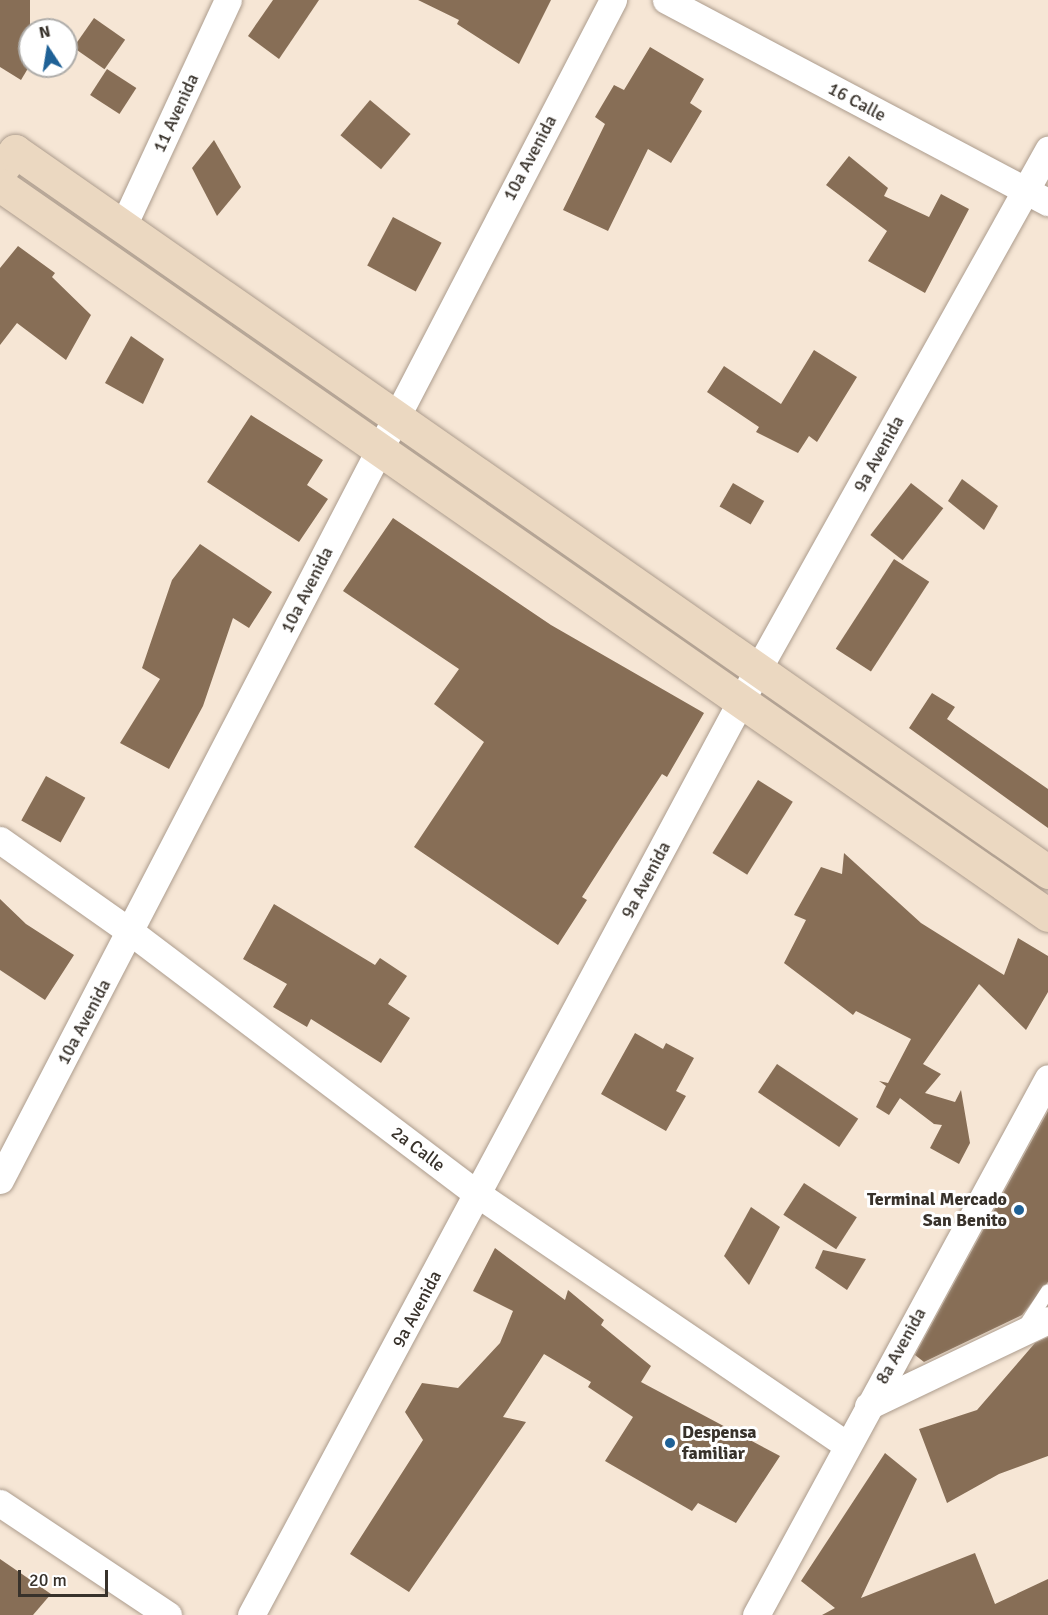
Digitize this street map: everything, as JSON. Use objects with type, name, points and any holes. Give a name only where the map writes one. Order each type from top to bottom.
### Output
[{"type":"street","name":"11 Avenida","points":[[123,226],[228,0]]},
{"type":"street","name":"10a Avenida","points":[[0,1180],[132,933],[395,416],[613,0]]},
{"type":"street","name":"16 Calle","points":[[666,0],[1037,197]]},
{"type":"street","name":"9a Avenida","points":[[251,1615],[758,669],[1037,197],[1048,150]]},
{"type":"street","points":[[5,154],[123,226],[1048,872]]},
{"type":"street","points":[[0,185],[1048,915]]},
{"type":"street","name":"2a Calle","points":[[0,840],[132,933],[478,1195],[847,1445]]},
{"type":"street","name":"8a Avenida","points":[[764,1612],[847,1445],[1048,1078]]},
{"type":"street","points":[[868,1406],[1048,1320]]},
{"type":"street","points":[[0,1503],[168,1615]]},
{"type":"lane","points":[[1022,1332],[1048,1291]]},
{"type":"building","points":[[0,0],[30,0],[30,18],[18,18],[18,78],[22,78],[21,80],[0,67]]},
{"type":"building","points":[[273,0],[319,0],[279,59],[248,36]]},
{"type":"building","points":[[418,0],[551,0],[519,64],[457,24],[459,20]]},
{"type":"building","points":[[94,18],[125,40],[104,69],[78,51],[78,41]]},
{"type":"building","points":[[650,47],[704,79],[690,103],[702,111],[671,163],[648,149],[608,231],[563,210],[605,124],[595,117],[614,85],[624,90]]},
{"type":"building","points":[[107,69],[136,88],[119,114],[90,95]]},
{"type":"building","points":[[370,100],[411,134],[381,169],[340,135]]},
{"type":"building","points":[[214,140],[241,187],[217,216],[192,168]]},
{"type":"building","points":[[849,156],[888,188],[884,196],[929,217],[941,194],[969,209],[925,293],[868,261],[887,231],[826,185]]},
{"type":"building","points":[[393,217],[442,243],[416,291],[367,266]]},
{"type":"building","points":[[18,246],[55,273],[52,277],[91,315],[66,360],[17,323],[0,345],[0,268]]},
{"type":"building","points":[[131,336],[164,359],[143,404],[105,383]]},
{"type":"building","points":[[814,350],[857,377],[817,442],[809,436],[798,453],[756,432],[759,427],[707,392],[724,366],[781,404]]},
{"type":"building","points":[[251,415],[323,460],[307,485],[328,499],[299,542],[207,482]]},
{"type":"building","points":[[962,479],[998,506],[984,530],[948,501]]},
{"type":"building","points":[[733,483],[764,501],[751,524],[720,506]]},
{"type":"building","points":[[911,483],[943,508],[903,560],[870,535]]},
{"type":"building","points":[[393,518],[551,625],[704,713],[667,777],[662,774],[582,897],[587,900],[558,945],[414,847],[484,742],[434,704],[459,669],[343,591]]},
{"type":"building","points":[[200,544],[272,592],[249,628],[233,618],[203,706],[169,769],[120,743],[160,679],[142,668],[172,580]]},
{"type":"building","points":[[894,559],[929,582],[871,672],[836,649]]},
{"type":"building","points":[[932,693],[955,707],[947,719],[1048,789],[1048,828],[909,728]]},
{"type":"building","points":[[46,776],[85,798],[61,842],[21,821]]},
{"type":"building","points":[[758,780],[793,802],[747,875],[712,853]]},
{"type":"building","points":[[844,853],[921,923],[1004,975],[1018,938],[1048,956],[1048,992],[1026,1030],[979,984],[923,1064],[941,1074],[925,1093],[955,1102],[961,1090],[970,1143],[959,1164],[930,1148],[942,1125],[934,1124],[900,1098],[889,1115],[876,1107],[886,1086],[879,1081],[888,1083],[911,1039],[856,1011],[853,1015],[784,963],[806,920],[794,915],[821,867],[842,874]]},
{"type":"building","points":[[0,899],[26,924],[74,955],[45,1000],[0,970]]},
{"type":"building","points":[[274,904],[375,965],[380,958],[407,976],[388,1004],[410,1018],[381,1063],[311,1019],[307,1027],[273,1007],[287,984],[243,959]]},
{"type":"building","points":[[635,1033],[663,1049],[666,1043],[694,1058],[676,1091],[686,1096],[666,1131],[601,1094]]},
{"type":"building","points":[[777,1064],[858,1119],[839,1147],[758,1092]]},
{"type":"building","name":"Terminal Mercado San Benito","points":[[1048,1111],[1048,1282],[1022,1315],[924,1362],[915,1355]]},
{"type":"building","points":[[804,1183],[857,1217],[836,1249],[783,1215]]},
{"type":"building","points":[[751,1207],[780,1227],[749,1285],[724,1256]]},
{"type":"building","points":[[495,1248],[565,1300],[568,1290],[604,1320],[601,1325],[651,1366],[641,1382],[780,1456],[736,1523],[698,1503],[692,1511],[605,1461],[633,1417],[588,1387],[591,1382],[544,1354],[503,1417],[526,1422],[409,1592],[350,1554],[423,1440],[405,1412],[422,1383],[458,1388],[500,1343],[513,1311],[473,1291]]},
{"type":"building","points":[[823,1250],[866,1259],[847,1290],[815,1268]]},
{"type":"building","points":[[1048,1337],[1048,1456],[999,1474],[947,1503],[919,1429],[977,1410],[1035,1343]]},
{"type":"building","points":[[885,1453],[917,1479],[861,1598],[975,1553],[995,1604],[1048,1579],[1048,1615],[822,1615],[835,1608],[801,1581]]},
{"type":"building","points":[[0,1559],[51,1594],[33,1615],[0,1615]]},
{"type":"place","name":"Terminal Mercado San Benito","points":[[1019,1210]]},
{"type":"place","name":"Despensa familiar","points":[[670,1443]]}]
